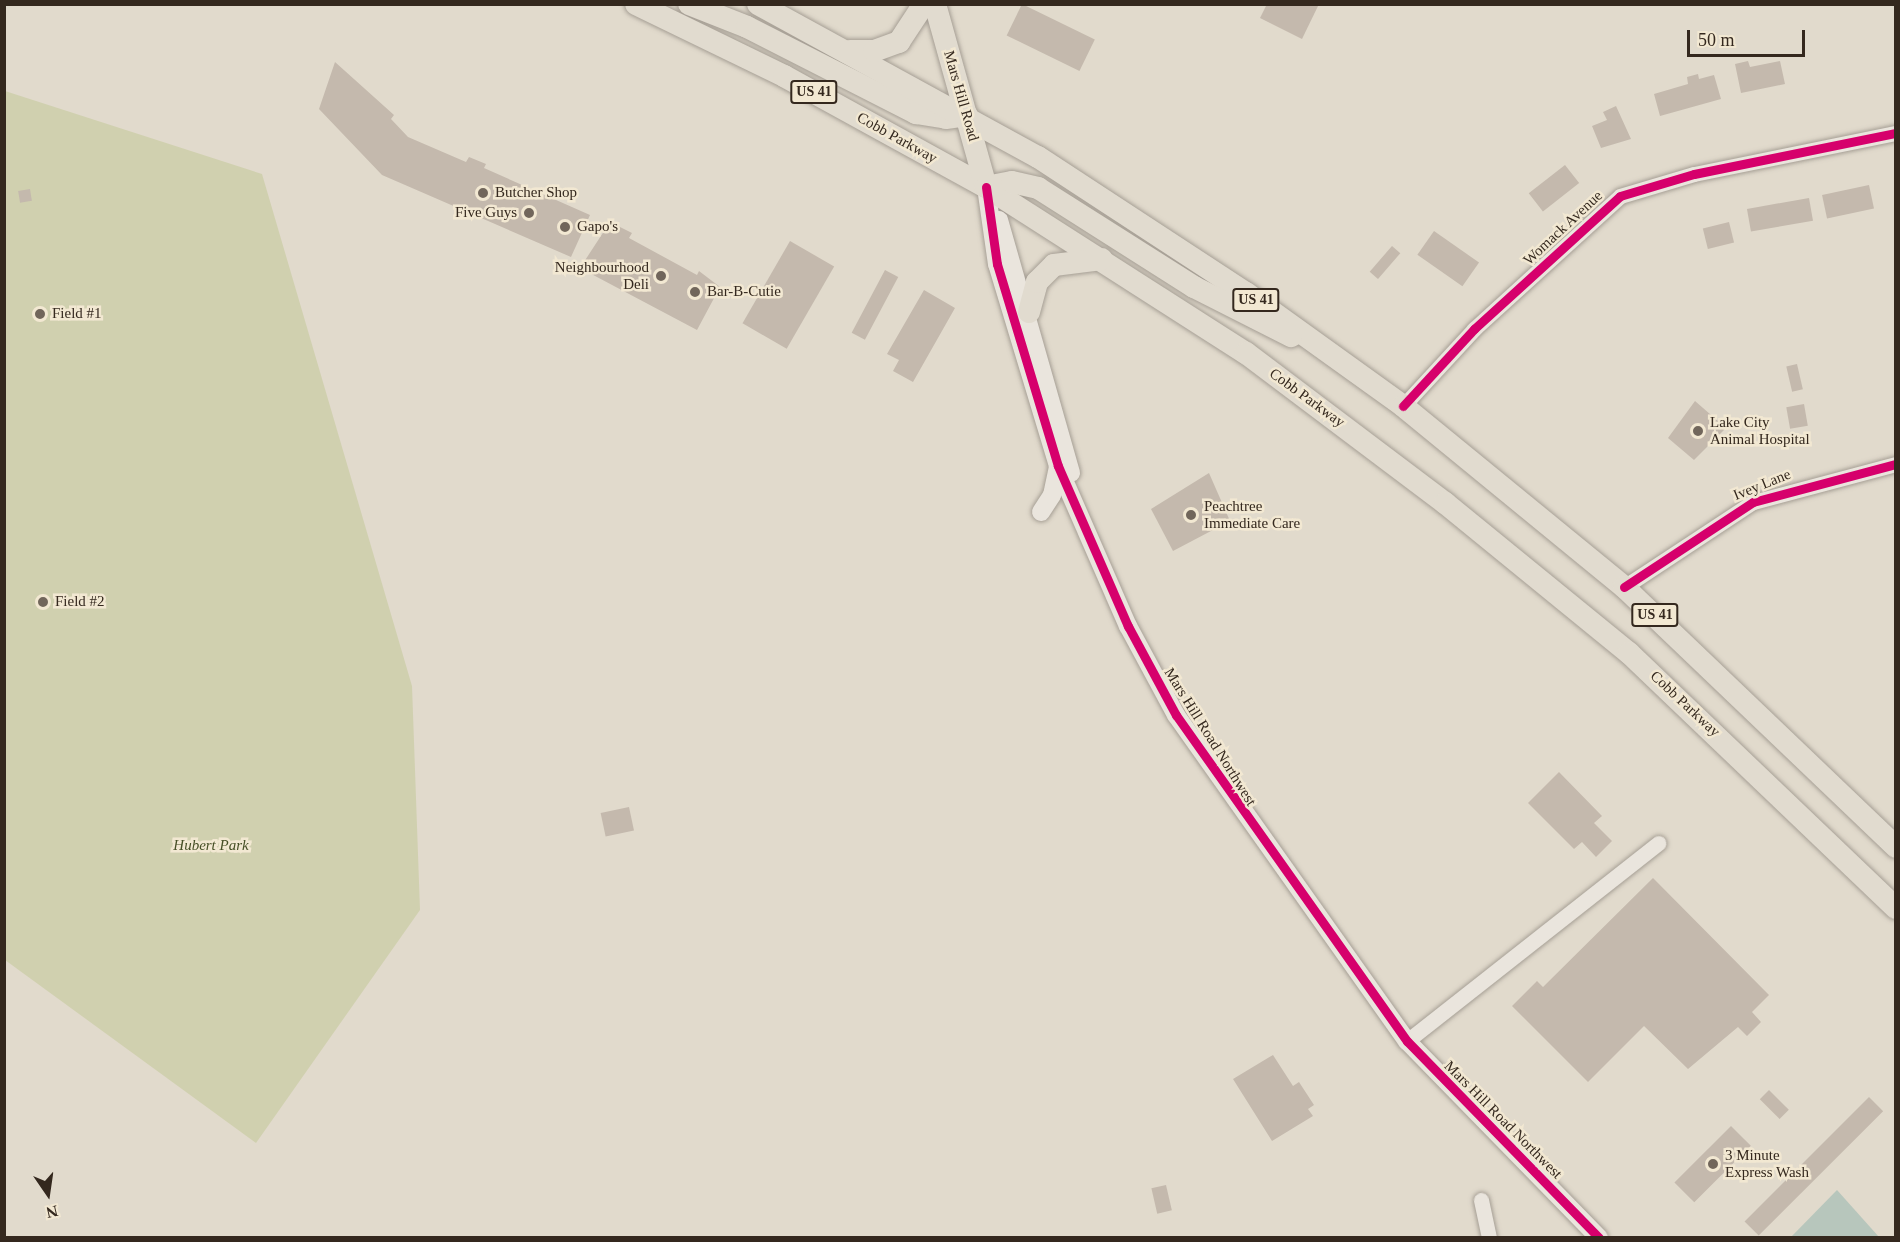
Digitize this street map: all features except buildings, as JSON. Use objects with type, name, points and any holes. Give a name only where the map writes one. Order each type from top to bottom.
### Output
[{"type":"main road","name":"Cobb Parkway","points":[[636,4],[784,76],[986,188],[1102,259],[1321,407],[1521,563],[1694,712],[1896,908]]},
{"type":"main road","points":[[689,4],[747,27],[916,113],[946,118],[967,115]]},
{"type":"main road","name":"US 41","points":[[758,4],[967,115],[1166,238],[1403,406],[1624,586],[1896,847]]},
{"type":"main road","points":[[848,51],[874,51],[900,42],[924,4]]},
{"type":"main road","name":"Mars Hill Road","points":[[935,4],[986,188]]},
{"type":"main road","points":[[986,188],[1012,182],[1038,188],[1212,298],[1323,348]]},
{"type":"main road","points":[[1029,312],[1037,282],[1054,265],[1102,259]]},
{"type":"street","name":"Womack Avenue","points":[[1403,406],[1474,329],[1620,196],[1694,174],[1896,133]]},
{"type":"street","name":"Mars Hill Road Northwest","points":[[986,188],[1029,312],[1062,427],[1076,502]]},
{"type":"street","name":"Mars Hill Road Northwest","points":[[986,188],[997,264],[1058,466],[1076,502],[1128,626],[1176,716],[1407,1041],[1599,1238]]},
{"type":"street","name":"Ivey Lane","points":[[1624,586],[1753,502],[1896,464]]},
{"type":"street","points":[[1041,512],[1052,495],[1058,466]]},
{"type":"street","points":[[1407,1041],[1659,843]]},
{"type":"street","points":[[1481,1200],[1489,1238]]},
{"type":"green space","name":"Hubert Park","points":[[5,91],[262,174],[412,686],[420,910],[256,1143],[5,960]]},
{"type":"shaded area","points":[[1837,1190],[1879,1237],[1791,1237]]},
{"type":"cycle path","points":[[1403,406],[1474,329],[1620,196],[1694,174],[1896,133]]},
{"type":"cycle path","points":[[986,187],[997,264],[1058,466],[1128,626],[1176,715],[1407,1041],[1599,1238]]},
{"type":"cycle path","points":[[1624,587],[1753,502],[1896,464]]},
{"type":"place","name":"Butcher Shop","points":[[483,193]]},
{"type":"place","name":"Five Guys","points":[[529,213]]},
{"type":"place","name":"Gapo's","points":[[565,227]]},
{"type":"place","name":"Neighbourhood Deli","points":[[661,276]]},
{"type":"place","name":"Bar-B-Cutie","points":[[695,292]]},
{"type":"place","name":"Field #1","points":[[40,314]]},
{"type":"place","name":"Lake City Animal Hospital","points":[[1698,431]]},
{"type":"place","name":"Peachtree Immediate Care","points":[[1191,515]]},
{"type":"place","name":"Field #2","points":[[43,602]]},
{"type":"place","name":"3 Minute Express Wash","points":[[1713,1164]]}]
